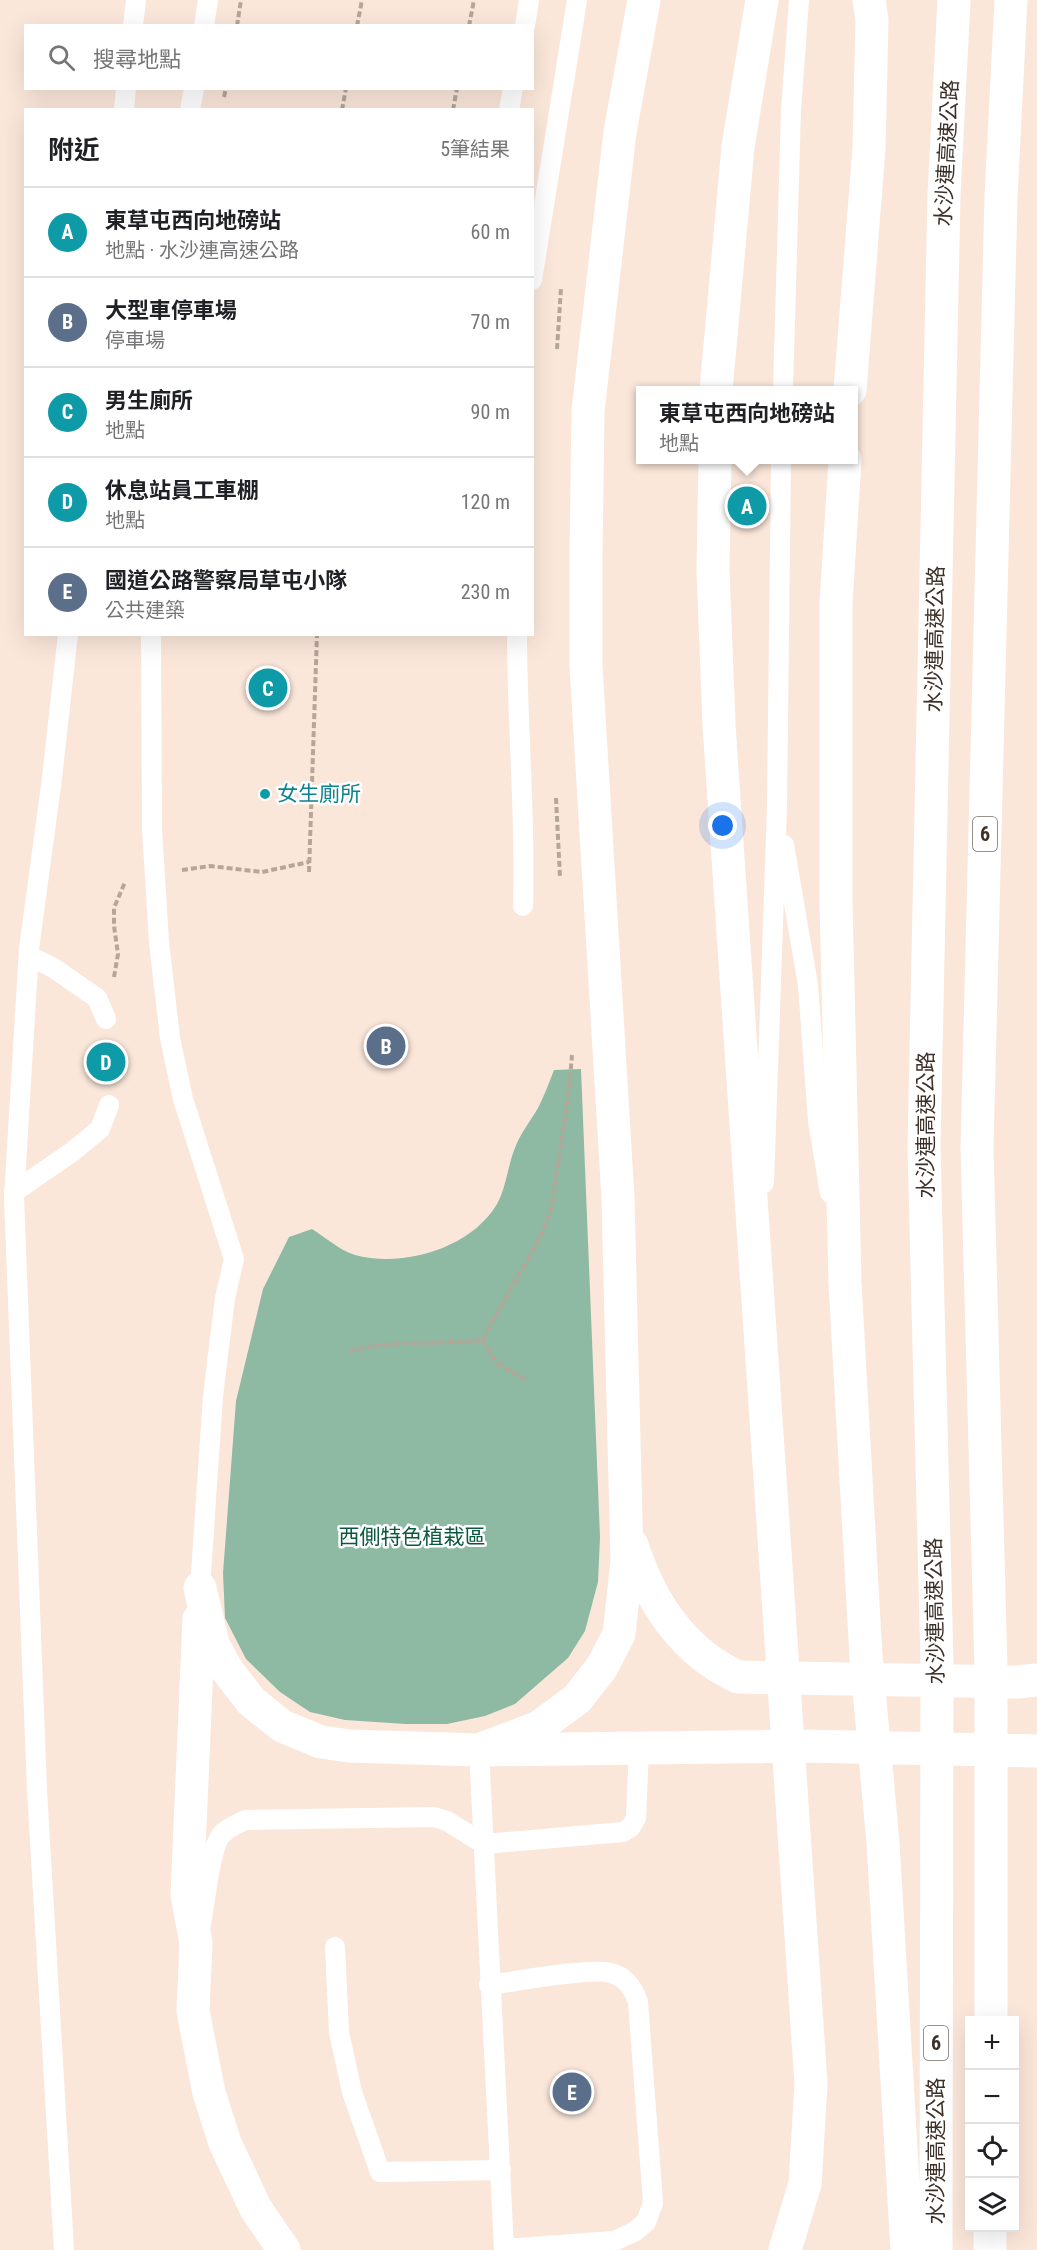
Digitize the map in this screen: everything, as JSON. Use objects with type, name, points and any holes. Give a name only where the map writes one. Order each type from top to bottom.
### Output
[{"type":"highway","points":[[479,1750],[539,1727],[577,1699],[602,1667],[619,1634],[627,1562],[618,1198],[586,666],[586,553],[588,411],[620,132],[644,0]]},
{"type":"highway","points":[[716,386],[738,147],[762,0]]},
{"type":"highway","points":[[850,386],[869,148],[872,20],[869,0]]},
{"type":"highway","name":"水沙連高速公路","points":[[936,2250],[937,1664],[924,1147],[944,195],[954,0]]},
{"type":"highway","name":"6","points":[[991,2016],[992,1669],[977,1148],[1001,197],[1011,0]]},
{"type":"highway","points":[[715,464],[713,570],[719,725],[811,2085],[805,2184],[785,2250]]},
{"type":"highway","points":[[845,464],[836,603],[836,901],[845,1283],[866,1657],[883,1843],[907,2250]]},
{"type":"highway","points":[[627,1529],[642,1577],[669,1621],[698,1652],[723,1670],[738,1677],[1018,1682],[1037,1680]]},
{"type":"highway","points":[[200,1588],[213,1644],[227,1670],[252,1701],[282,1726],[321,1742],[349,1746],[479,1750],[803,1746],[1037,1751]]},
{"type":"highway","points":[[200,1588],[187,1895],[196,1943],[193,2011],[209,2093],[225,2143],[256,2209],[284,2250]]},
{"type":"highway","points":[[990,2232],[990,2250]]},
{"type":"lane","points":[[133,24],[136,0]]},
{"type":"lane","points":[[204,24],[208,0]]},
{"type":"lane","points":[[525,24],[529,0]]},
{"type":"lane","points":[[534,268],[577,0]]},
{"type":"lane","points":[[783,386],[791,110],[799,0]]},
{"type":"lane","points":[[124,108],[126,90]]},
{"type":"lane","points":[[190,108],[194,90]]},
{"type":"lane","points":[[509,108],[513,90]]},
{"type":"lane","points":[[759,1294],[777,807],[780,464]]},
{"type":"lane","points":[[64,2250],[37,1778],[14,1192],[29,956],[68,636]]},
{"type":"lane","points":[[151,636],[152,829],[159,942],[170,1038],[183,1099],[234,1259],[225,1298],[213,1396],[200,1588]]},
{"type":"lane","points":[[517,636],[517,722],[525,842],[523,906]]},
{"type":"lane","points":[[777,807],[808,985],[818,1121],[845,1283]]},
{"type":"lane","points":[[29,956],[52,967],[97,998],[106,1019]]},
{"type":"lane","points":[[14,1192],[72,1152],[100,1128],[109,1105]]},
{"type":"lane","points":[[196,1943],[214,1849],[221,1835],[233,1825],[245,1820],[434,1817],[447,1821],[484,1844],[623,1832],[631,1827],[636,1818],[639,1748]]},
{"type":"lane","points":[[479,1750],[489,1984],[504,2248],[614,2241],[634,2232],[646,2222],[653,2202],[638,2002],[633,1989],[623,1978],[600,1971],[489,1984]]},
{"type":"lane","points":[[335,1947],[339,2032],[352,2092],[380,2172],[501,2170]]},
{"type":"path","points":[[237,24],[242,0]]},
{"type":"path","points":[[357,24],[362,0]]},
{"type":"path","points":[[469,24],[474,0]]},
{"type":"path","points":[[342,108],[346,90]]},
{"type":"path","points":[[453,108],[457,90]]},
{"type":"path","points":[[309,872],[317,636]]},
{"type":"path","points":[[177,871],[210,866],[261,872],[309,862]]},
{"type":"path","points":[[97,998],[112,987],[118,954],[114,908],[126,880]]},
{"type":"path","points":[[482,1340],[497,1363],[527,1381]]},
{"type":"green space","name":"西側特色植栽區","points":[[581,1069],[600,1537],[598,1582],[585,1631],[568,1658],[515,1704],[485,1716],[447,1724],[406,1724],[345,1720],[310,1712],[280,1692],[246,1659],[225,1618],[223,1573],[236,1401],[263,1289],[289,1237],[312,1229],[355,1255],[394,1259],[435,1251],[471,1232],[497,1204],[517,1143],[538,1108],[554,1070]]},
{"type":"place","name":"東草屯西向地磅站","points":[[747,506]]},
{"type":"place","name":"男生廁所","points":[[268,688]]},
{"type":"place","name":"女生廁所","points":[[265,794]]},
{"type":"place","name":"大型車停車場","points":[[386,1046]]},
{"type":"place","name":"休息站員工車棚","points":[[106,1062]]},
{"type":"place","name":"國道公路警察局草屯小隊","points":[[572,2092]]}]
